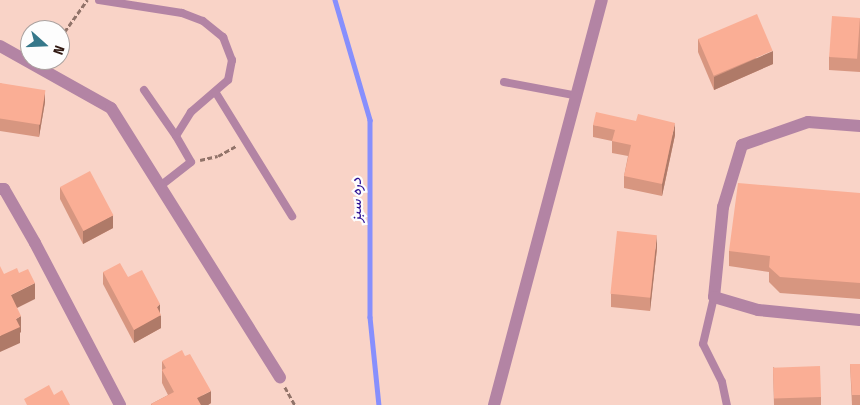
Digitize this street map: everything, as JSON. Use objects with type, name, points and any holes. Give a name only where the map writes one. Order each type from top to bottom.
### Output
[{"type":"street","points":[[494,405],[578,96],[602,0]]},
{"type":"street","points":[[0,46],[111,108],[280,377]]},
{"type":"street","points":[[860,126],[808,122],[742,145],[723,207],[714,297],[758,310],[860,320]]},
{"type":"street","points":[[0,188],[4,189],[35,243],[120,405]]},
{"type":"lane","points":[[99,0],[182,13],[203,22],[223,37],[232,60],[228,80],[216,93],[191,112],[176,136]]},
{"type":"lane","points":[[504,82],[578,96]]},
{"type":"lane","points":[[144,90],[176,136],[191,162],[160,186]]},
{"type":"lane","points":[[216,93],[243,142],[292,216]]},
{"type":"lane","points":[[714,297],[703,344],[722,382],[727,405]]},
{"type":"path","points":[[70,24],[87,0]]},
{"type":"path","points":[[191,162],[218,156],[243,142]]},
{"type":"path","points":[[280,377],[295,405]]},
{"type":"building","points":[[757,14],[773,51],[714,76],[698,39]]},
{"type":"building","points":[[832,16],[860,18],[857,59],[829,57]]},
{"type":"building","points":[[0,83],[45,90],[40,125],[0,118]]},
{"type":"building","points":[[596,112],[636,121],[638,114],[675,123],[662,184],[624,176],[631,145],[612,141],[615,130],[593,125]]},
{"type":"building","points":[[90,171],[113,215],[83,231],[60,187]]},
{"type":"building","points":[[738,183],[860,193],[860,283],[780,277],[769,267],[770,256],[729,251]]},
{"type":"building","points":[[617,231],[657,235],[650,298],[610,294]]},
{"type":"building","points":[[120,263],[128,277],[142,270],[160,304],[157,307],[161,315],[134,330],[103,272]]},
{"type":"building","points":[[0,266],[4,274],[17,268],[19,273],[28,269],[35,283],[11,295],[21,316],[16,319],[20,327],[0,336]]},
{"type":"building","points":[[182,350],[185,356],[190,354],[211,391],[197,398],[201,405],[152,405],[174,392],[162,370],[166,368],[162,361]]},
{"type":"building","points":[[850,364],[860,364],[860,395],[852,395]]},
{"type":"building","points":[[820,366],[821,397],[774,399],[773,368]]},
{"type":"building","points":[[49,385],[54,395],[62,390],[70,405],[27,405],[24,399]]},
{"type":"waterway","name":"دره سبز","points":[[335,0],[370,120],[370,317],[379,405]]}]
